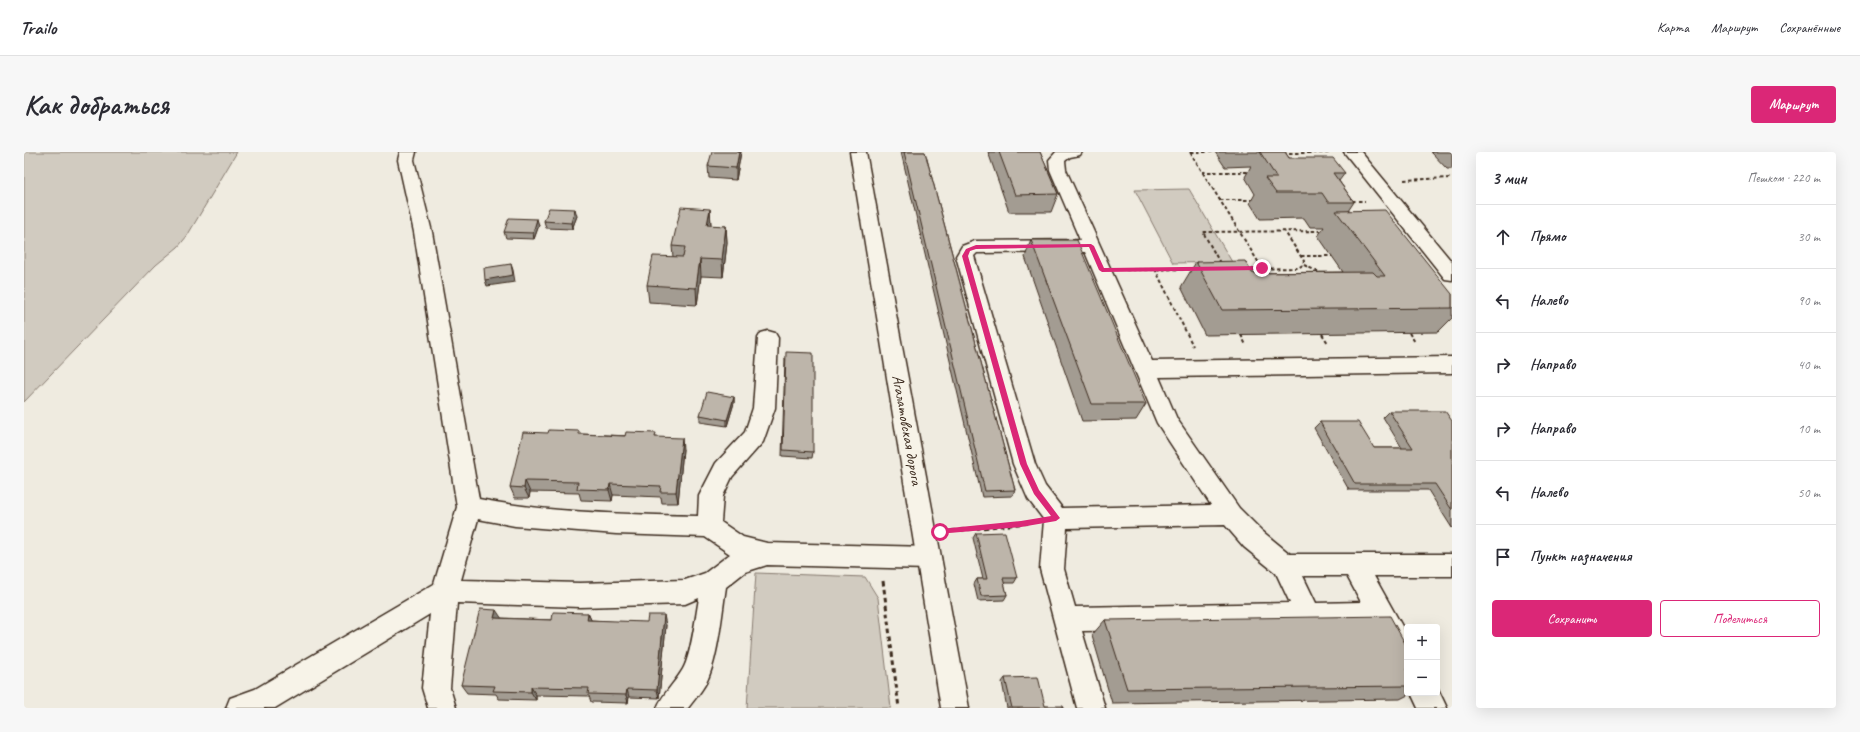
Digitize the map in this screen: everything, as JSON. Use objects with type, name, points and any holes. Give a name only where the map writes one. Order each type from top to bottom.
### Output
[{"type":"main road","points":[[408,152],[406,160],[423,232],[469,507],[445,591],[436,688],[442,708]]},
{"type":"main road","name":"Агалатовская дорога","points":[[858,152],[955,708]]},
{"type":"main road","points":[[1074,152],[1065,153],[1057,160],[1058,170],[1168,423],[1231,515],[1253,539],[1285,565],[1309,615]]},
{"type":"main road","points":[[1352,152],[1452,274]]},
{"type":"main road","points":[[1091,246],[976,247],[968,250],[965,256],[1024,464],[1036,492],[1056,518],[1052,569],[1091,708]]},
{"type":"main road","points":[[1431,248],[1452,248]]},
{"type":"main road","points":[[709,527],[711,496],[724,470],[755,436],[764,408],[768,338]]},
{"type":"main road","points":[[1145,369],[1452,365]]},
{"type":"main road","points":[[469,507],[515,516],[616,524],[709,527],[737,546],[767,554],[929,558]]},
{"type":"main road","points":[[1056,518],[1231,515]]},
{"type":"main road","points":[[240,708],[262,700],[445,591],[580,595],[685,592],[714,581],[737,563],[767,554]]},
{"type":"main road","points":[[1285,565],[1452,565]]},
{"type":"main road","points":[[1354,565],[1406,660]]},
{"type":"main road","points":[[671,708],[696,674],[707,629],[714,581]]},
{"type":"main road","points":[[1065,618],[1381,614]]},
{"type":"main road","points":[[1427,696],[1433,708]]},
{"type":"path","points":[[1215,152],[1191,152],[1262,268]]},
{"type":"path","points":[[1281,154],[1333,153]]},
{"type":"path","points":[[1202,172],[1256,172]]},
{"type":"path","points":[[1397,180],[1452,178]]},
{"type":"path","points":[[1220,200],[1259,200]]},
{"type":"path","points":[[1348,202],[1372,201]]},
{"type":"path","points":[[1223,269],[1203,232],[1330,231]]},
{"type":"path","points":[[1284,232],[1301,256],[1303,265]]},
{"type":"path","points":[[1301,256],[1332,256]]},
{"type":"path","points":[[1239,269],[1298,268],[1303,265]]},
{"type":"path","points":[[1303,265],[1323,274]]},
{"type":"path","points":[[1279,268],[1283,274]]},
{"type":"path","points":[[1102,270],[1200,269]]},
{"type":"path","points":[[1155,270],[1204,368]]},
{"type":"path","points":[[947,531],[1021,524],[1056,518]]},
{"type":"path","points":[[880,557],[899,708]]},
{"type":"shaded area","points":[[24,152],[237,152],[187,236],[178,247],[156,265],[24,402]]},
{"type":"shaded area","points":[[1189,189],[1232,262],[1173,263],[1135,190]]},
{"type":"shaded area","points":[[756,573],[865,577],[878,598],[891,708],[747,708]]},
{"type":"building","points":[[712,152],[739,152],[736,168],[708,166]]},
{"type":"building","points":[[904,152],[925,152],[1015,490],[985,491]]},
{"type":"building","points":[[999,152],[1040,152],[1058,194],[1015,195]]},
{"type":"building","points":[[1260,152],[1285,152],[1289,158],[1333,158],[1345,173],[1333,173],[1354,202],[1328,202],[1322,193],[1276,193],[1265,178],[1277,178]]},
{"type":"building","points":[[681,207],[710,209],[707,225],[726,226],[722,260],[700,259],[696,288],[647,285],[653,256],[683,257],[685,247],[672,246]]},
{"type":"building","points":[[549,208],[575,209],[571,223],[544,221]]},
{"type":"building","points":[[1385,210],[1452,294],[1452,308],[1222,310],[1196,262],[1245,261],[1252,273],[1373,272],[1377,276],[1385,276],[1336,211]]},
{"type":"building","points":[[509,218],[537,219],[533,233],[504,232]]},
{"type":"building","points":[[1031,240],[1077,240],[1146,404],[1092,404]]},
{"type":"building","points":[[511,264],[513,275],[485,280],[484,268]]},
{"type":"building","points":[[786,352],[813,353],[813,452],[783,450]]},
{"type":"building","points":[[707,392],[734,397],[727,420],[700,415]]},
{"type":"building","points":[[1389,411],[1445,411],[1452,421],[1452,510],[1435,484],[1355,484],[1320,422],[1358,422],[1374,448],[1413,448]]},
{"type":"building","points":[[549,430],[579,431],[579,434],[625,436],[626,432],[656,433],[655,437],[682,438],[676,492],[660,492],[661,486],[610,484],[609,490],[577,489],[578,482],[525,481],[524,488],[510,487],[523,432],[548,433]]},
{"type":"building","points":[[1005,532],[1017,578],[1003,578],[1007,595],[981,596],[977,579],[987,579],[976,533]]},
{"type":"building","points":[[480,609],[496,610],[494,618],[552,620],[553,612],[588,613],[587,620],[647,622],[648,615],[664,615],[657,690],[627,689],[626,695],[588,694],[589,688],[531,687],[531,692],[493,691],[495,686],[461,685]]},
{"type":"building","points":[[1390,616],[1404,642],[1404,686],[1127,689],[1105,620]]},
{"type":"building","points":[[1038,677],[1045,706],[1063,706],[1064,708],[1012,708],[1005,678]]},
{"type":"route","points":[[940,532],[1021,524],[1056,518],[1036,492],[1024,464],[965,256],[968,250],[976,247],[1091,246],[1102,270],[1262,268]]}]
